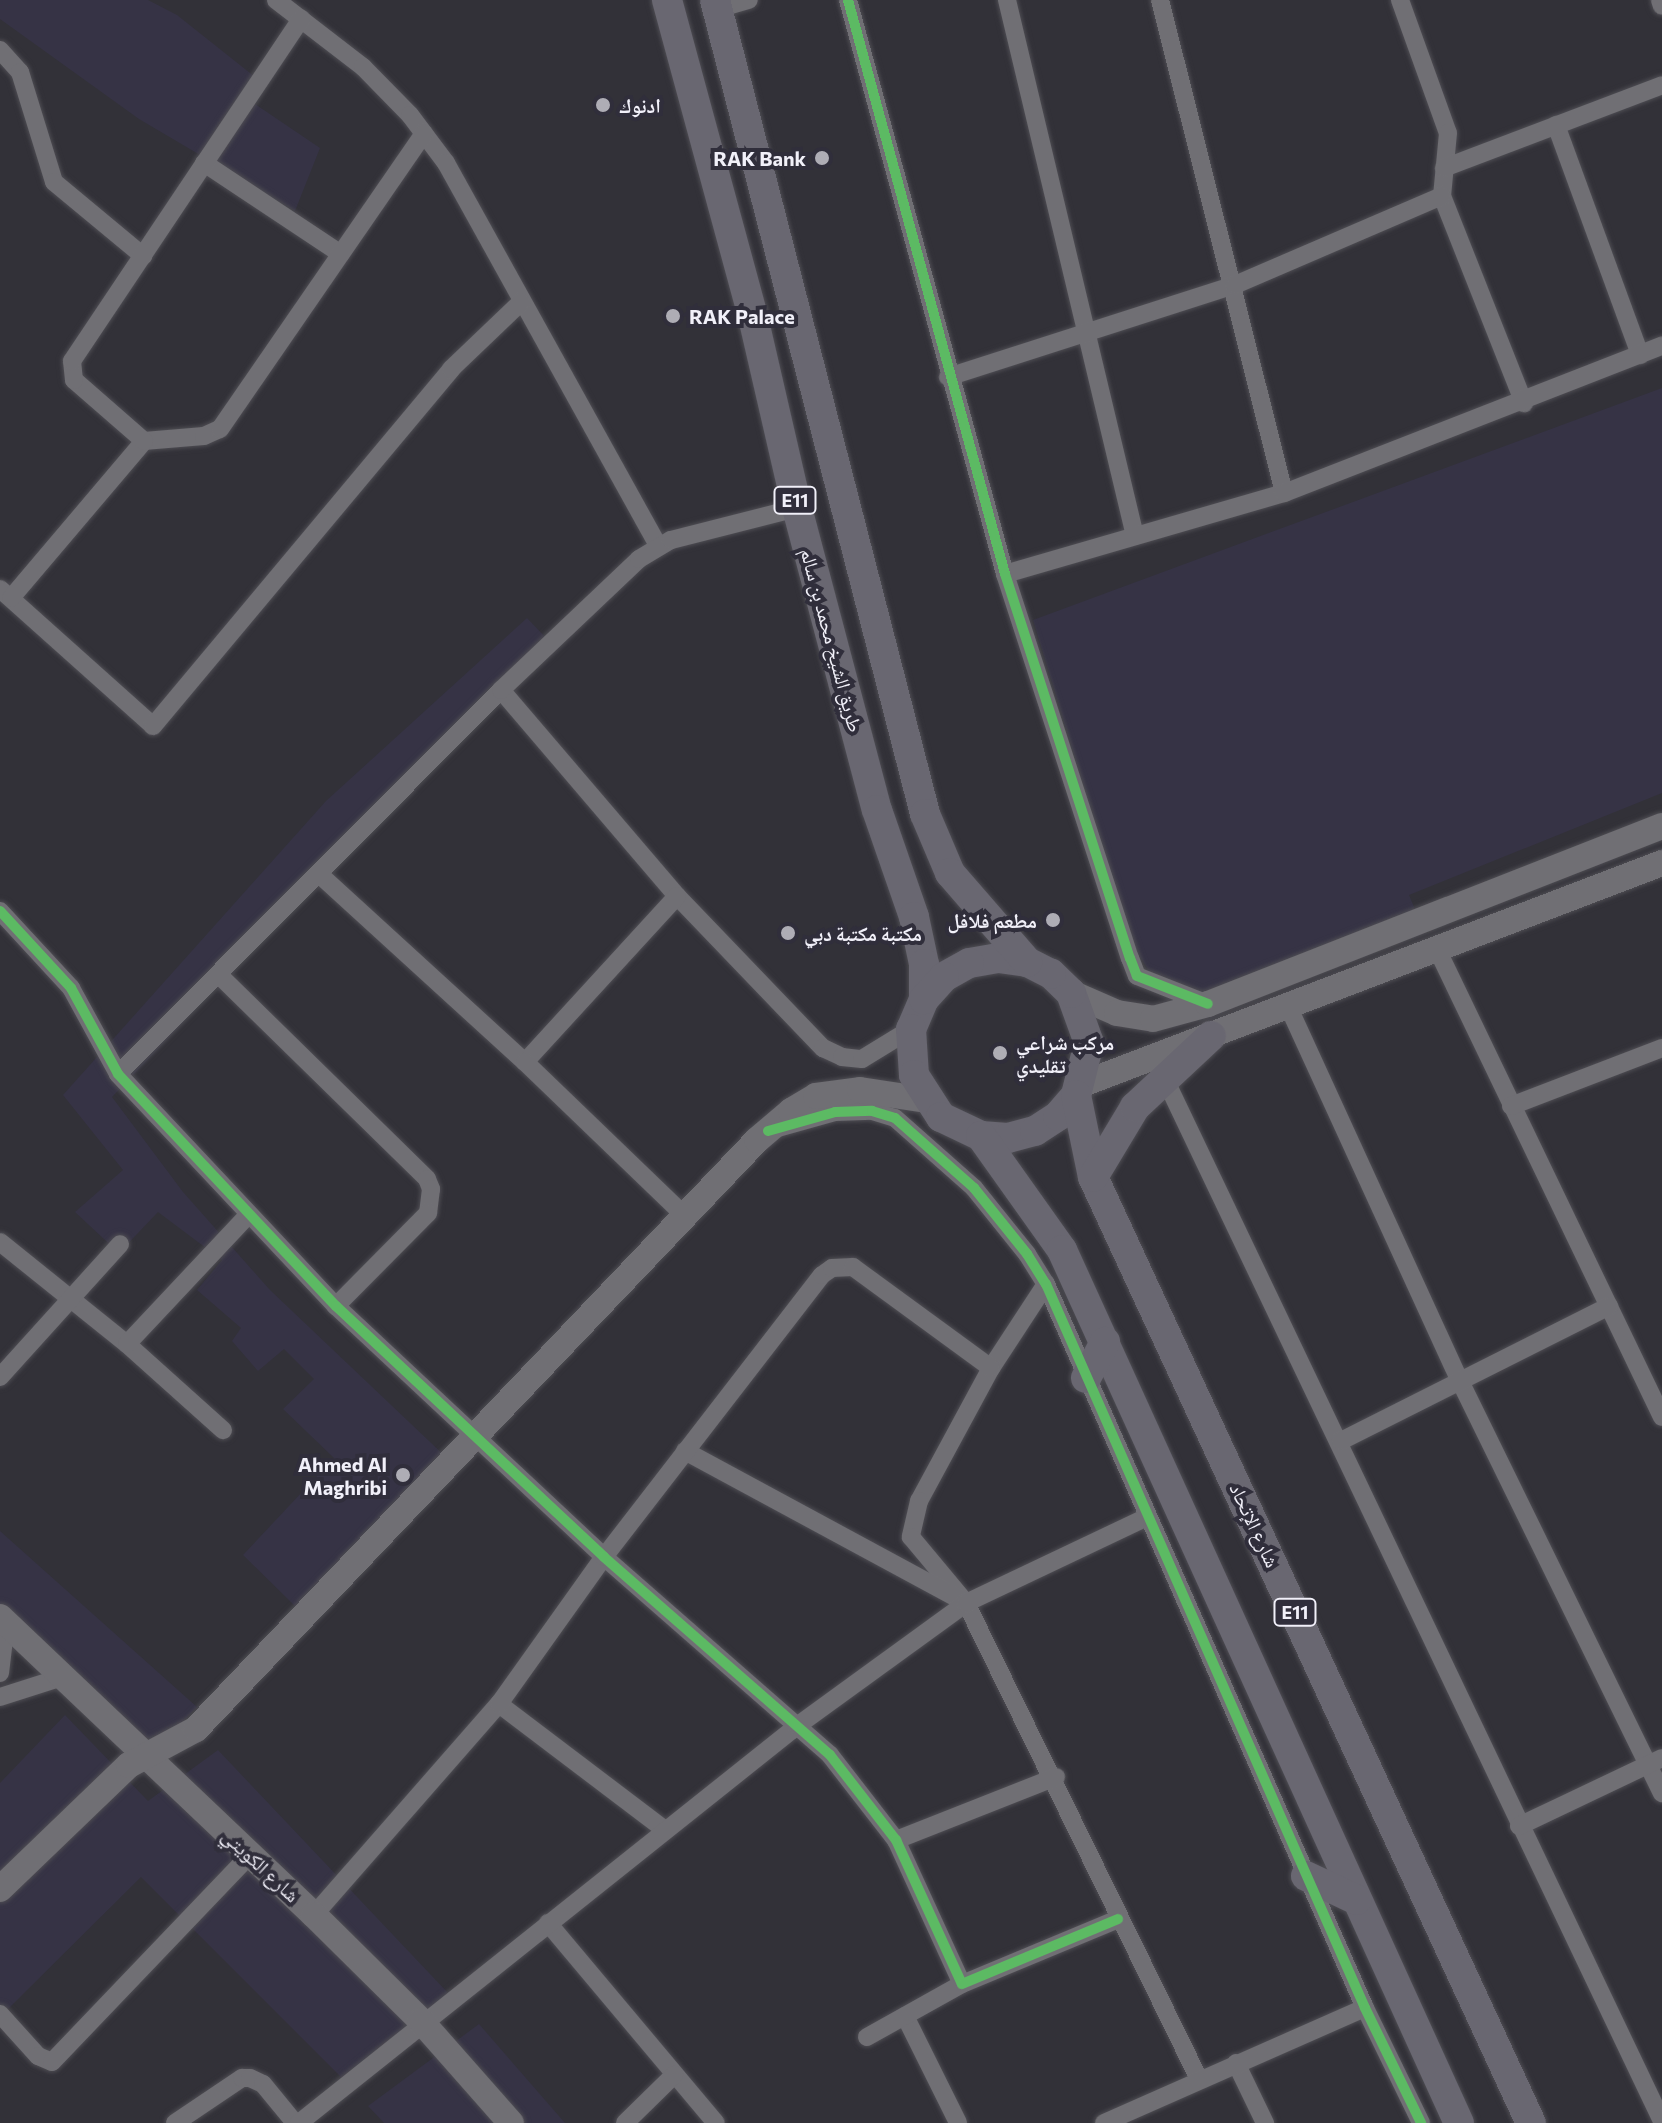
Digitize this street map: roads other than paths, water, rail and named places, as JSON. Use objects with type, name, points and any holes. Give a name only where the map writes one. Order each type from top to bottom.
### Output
[{"type":"main road","name":"طريق الشيخ محمد بن سالم","points":[[667,0],[753,317],[797,508],[877,810],[914,917],[924,964],[924,999]]},
{"type":"main road","name":"E11","points":[[716,5],[925,814],[950,873],[985,920],[1027,962]]},
{"type":"main road","points":[[998,958],[1027,962],[1051,974],[1071,993],[1089,1043],[1078,1090],[1058,1116],[1035,1131],[1008,1138],[981,1136],[941,1117],[926,1100],[914,1075],[911,1029],[924,999],[944,977],[969,963],[998,958]]},
{"type":"main road","points":[[1093,1177],[1135,1107],[1211,1036]]},
{"type":"main road","name":"شارع الإتحاد","points":[[1078,1090],[1093,1177],[1531,2123]]},
{"type":"main road","points":[[981,1136],[1062,1250],[1459,2123]]},
{"type":"main road","points":[[1086,1378],[1105,1342]]},
{"type":"main road","points":[[1306,1876],[1357,1900]]},
{"type":"street","points":[[276,0],[363,67],[424,133],[481,222],[521,302],[658,546]]},
{"type":"street","points":[[716,5],[749,0]]},
{"type":"street","points":[[848,0],[948,377],[1005,574],[1137,976],[1208,1004]]},
{"type":"street","points":[[1007,0],[1135,536]]},
{"type":"street","points":[[1160,0],[1235,285],[1284,493]]},
{"type":"street","points":[[1400,0],[1448,133],[1442,196],[1524,403]]},
{"type":"street","points":[[1660,0],[1662,6]]},
{"type":"street","points":[[144,441],[70,374],[72,361],[301,19]]},
{"type":"street","points":[[0,50],[20,72],[54,182],[143,256]]},
{"type":"street","points":[[1444,168],[1662,85]]},
{"type":"street","points":[[1556,125],[1640,355]]},
{"type":"street","points":[[424,133],[220,429],[204,436],[144,441],[5,593],[153,726],[451,369],[521,302]]},
{"type":"street","points":[[204,163],[341,254]]},
{"type":"street","points":[[948,377],[1086,330],[1235,285],[1442,196]]},
{"type":"street","points":[[1005,574],[1284,493],[1524,403],[1662,346]]},
{"type":"street","points":[[118,1074],[501,690],[658,546],[797,508]]},
{"type":"street","points":[[501,690],[677,896],[814,1040],[830,1053],[862,1059],[911,1029]]},
{"type":"street","points":[[1071,993],[1117,1013],[1153,1019],[1208,1004],[1662,826]]},
{"type":"street","points":[[1078,1090],[1662,863]]},
{"type":"street","points":[[319,874],[525,1062],[685,1216]]},
{"type":"street","points":[[525,1062],[677,896]]},
{"type":"street","points":[[4,925],[71,988],[118,1074],[336,1306],[604,1557],[830,1755],[896,1840],[962,1984]]},
{"type":"street","points":[[1437,949],[1662,1417]]},
{"type":"street","points":[[219,975],[427,1179],[431,1189],[428,1213],[336,1306]]},
{"type":"street","points":[[1289,1008],[1460,1381],[1655,1761],[1662,1793]]},
{"type":"street","points":[[1511,1106],[1662,1048]]},
{"type":"street","points":[[1164,1077],[1341,1441],[1519,1826],[1662,2121]]},
{"type":"street","points":[[0,1889],[144,1755],[196,1729],[768,1131],[816,1096],[860,1090],[926,1100]]},
{"type":"street","points":[[768,1131],[835,1112],[872,1111],[895,1118],[974,1188],[1046,1284],[1306,1876],[1421,2123]]},
{"type":"street","points":[[127,1344],[249,1214]]},
{"type":"street","points":[[0,1242],[127,1344],[223,1430]]},
{"type":"street","points":[[0,1377],[73,1301],[120,1244]]},
{"type":"street","points":[[314,1915],[499,1704],[604,1557],[832,1268],[853,1267],[991,1368]]},
{"type":"street","points":[[1046,1284],[991,1368],[911,1523],[911,1537],[966,1603],[1056,1777],[1118,1919],[1199,2079]]},
{"type":"street","points":[[1341,1441],[1609,1306]]},
{"type":"street","points":[[685,1451],[966,1603]]},
{"type":"street","points":[[175,2123],[242,2078],[250,2078],[263,2084],[297,2123],[421,2021],[797,1726],[966,1603],[1147,1517]]},
{"type":"street","points":[[0,1673],[3,1620]]},
{"type":"street","name":"شارع الكويتي","points":[[3,1620],[66,1676],[144,1755],[314,1915],[421,2021],[511,2123]]},
{"type":"street","points":[[0,1697],[66,1676]]},
{"type":"street","points":[[499,1704],[665,1830]]},
{"type":"street","points":[[1519,1826],[1655,1761]]},
{"type":"street","points":[[896,1840],[1056,1777]]},
{"type":"street","points":[[0,2014],[38,2056],[52,2062],[250,1855]]},
{"type":"street","points":[[867,2037],[962,1984],[1118,1919]]},
{"type":"street","points":[[548,1923],[716,2123]]},
{"type":"street","points":[[1104,2123],[1365,2008]]},
{"type":"street","points":[[905,2016],[958,2123]]},
{"type":"street","points":[[1236,2063],[1265,2123]]},
{"type":"street","points":[[625,2123],[674,2075]]},
{"type":"place","name":"ادنوك","points":[[603,105]]},
{"type":"place","name":"RAK Bank","points":[[822,158]]},
{"type":"place","name":"RAK Palace","points":[[673,316]]},
{"type":"place","name":"مطعم فلافل","points":[[1053,920]]},
{"type":"place","name":"مكتبة مكتبة دبي","points":[[788,933]]},
{"type":"place","name":"مركب شراعي تقليدي","points":[[1000,1053]]},
{"type":"place","name":"Ahmed Al Maghribi","points":[[403,1475]]}]
